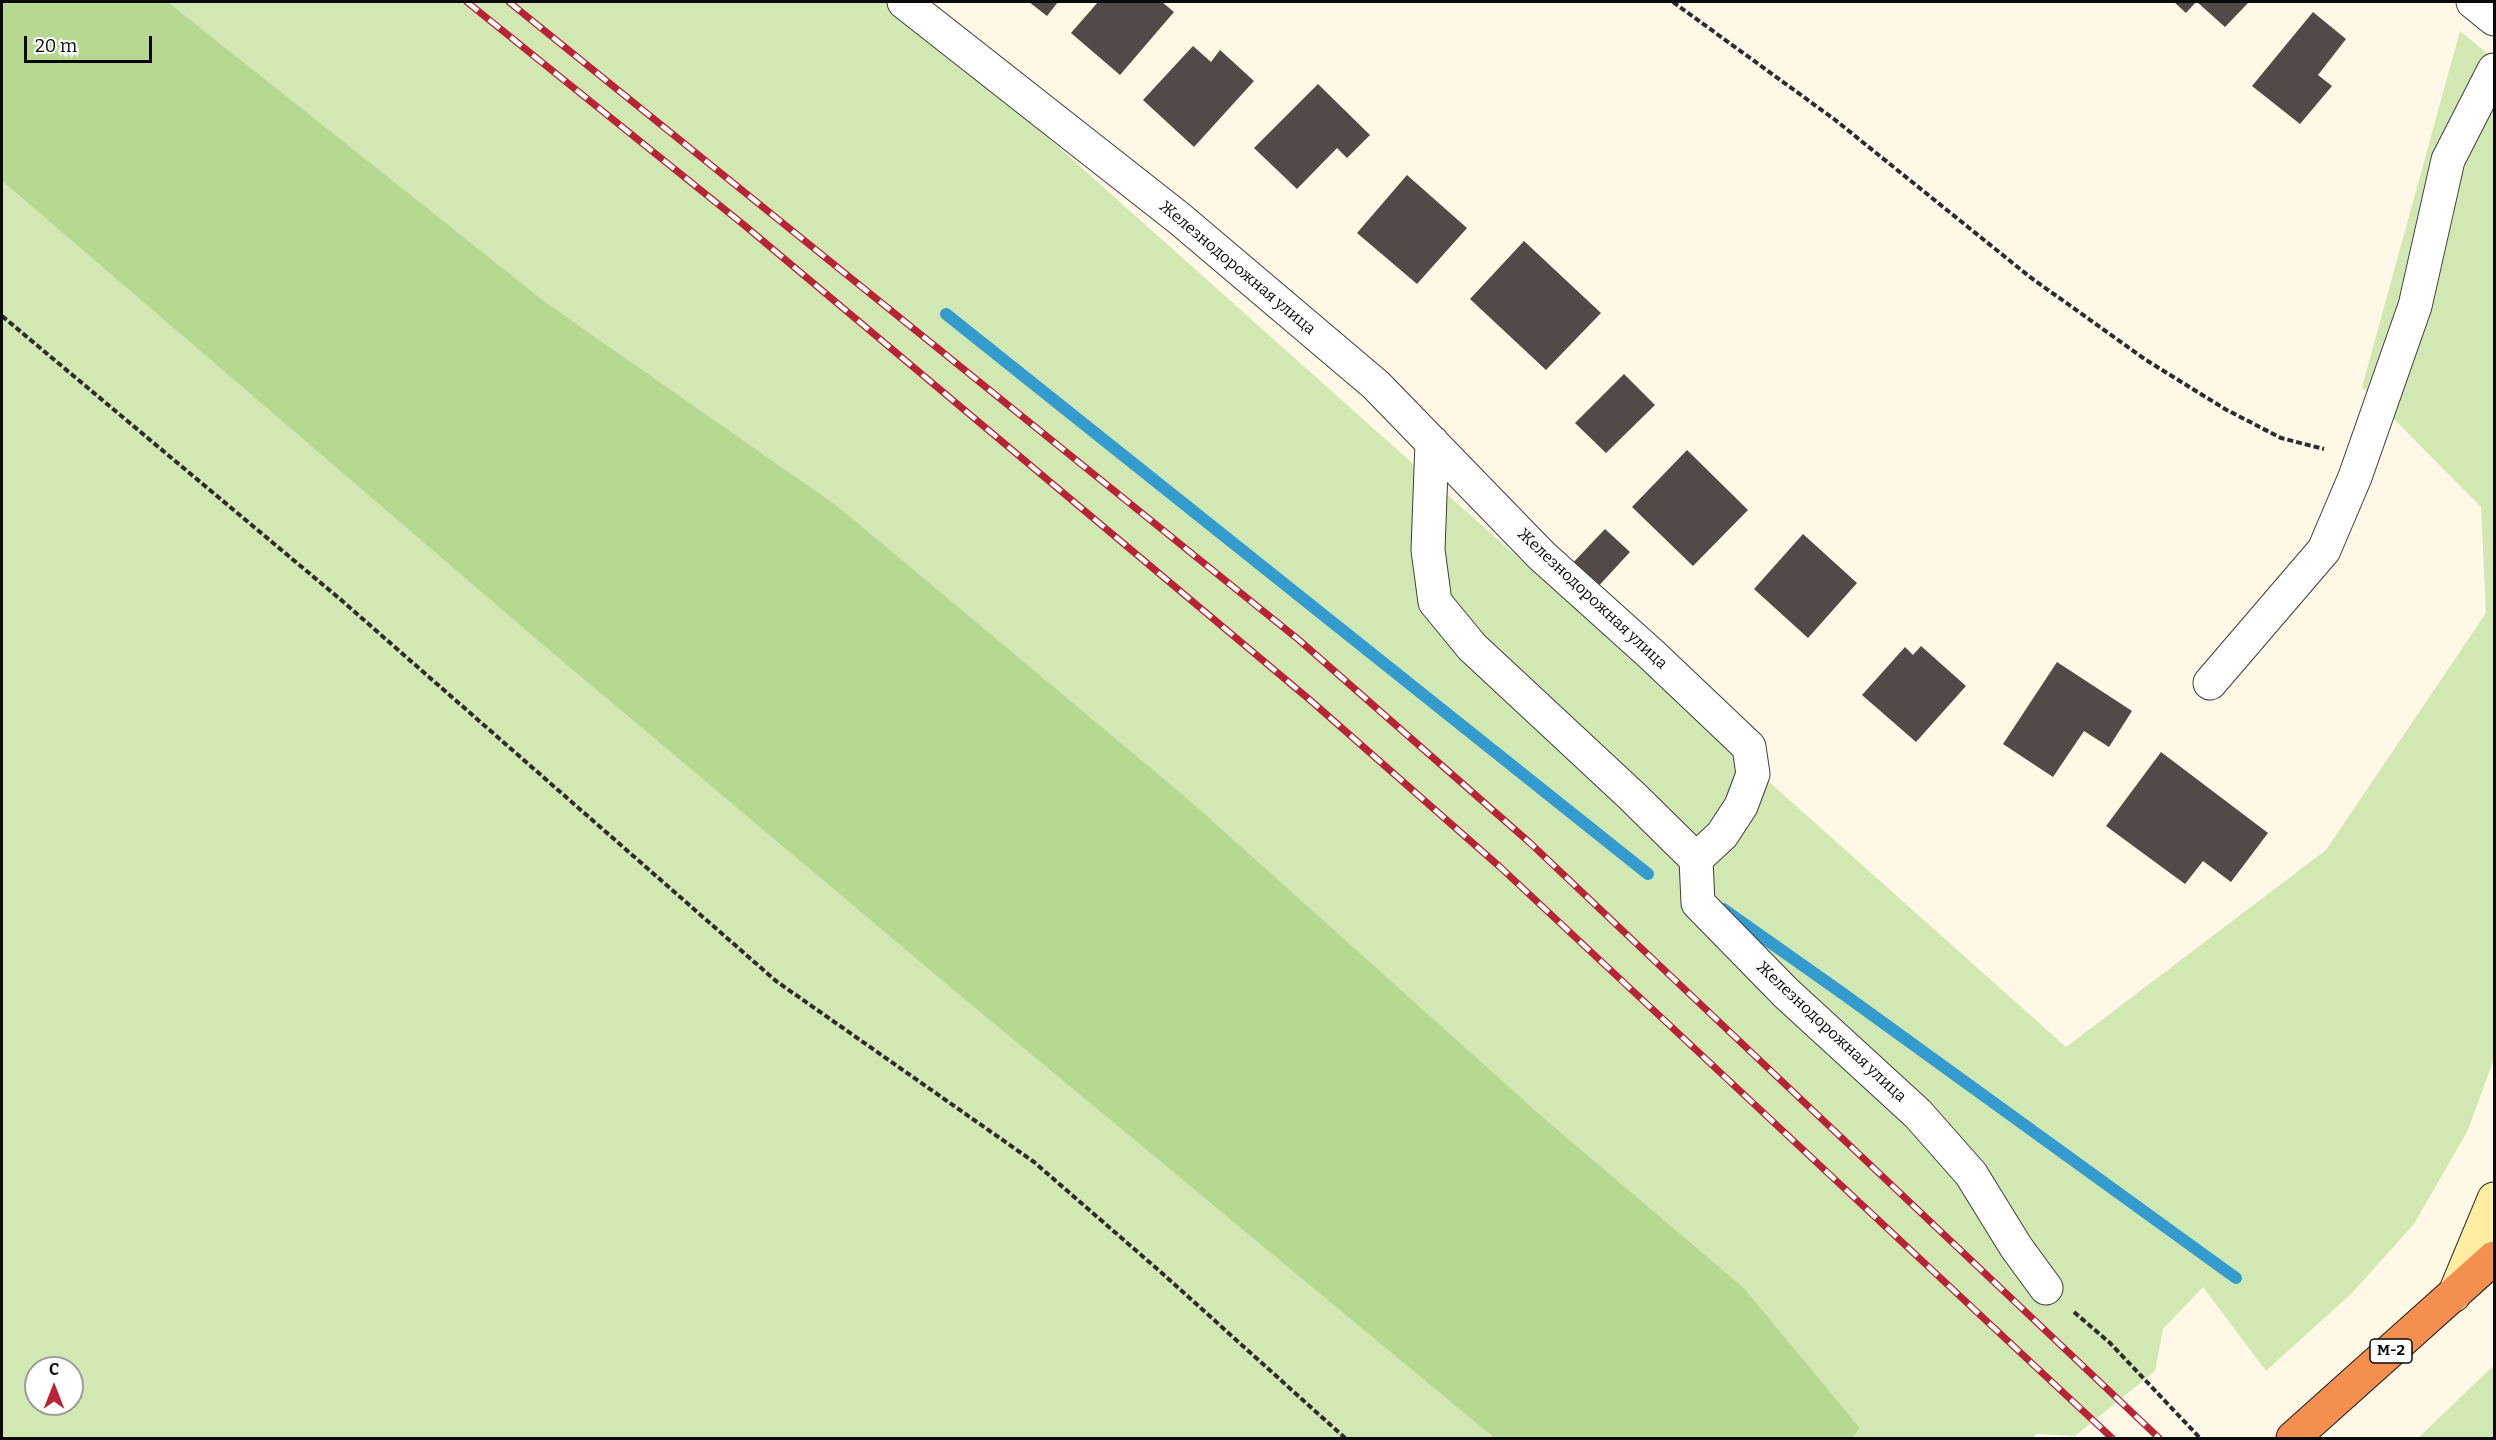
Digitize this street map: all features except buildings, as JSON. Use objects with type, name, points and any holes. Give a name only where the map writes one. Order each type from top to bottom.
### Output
[{"type":"highway","name":"М-2","points":[[2293,1438],[2494,1258]]},
{"type":"main road","points":[[2454,1295],[2494,1199]]},
{"type":"street","name":"Железнодорожная улица","points":[[903,2],[1180,219],[1377,385],[1541,555],[1651,654],[1749,747],[1753,774],[1741,806],[1722,835],[1696,860],[1698,903],[1786,993],[1925,1122],[1971,1174],[2016,1246],[2046,1288]]},
{"type":"street","points":[[2474,2],[2494,19]]},
{"type":"street","points":[[2210,683],[2324,550],[2362,456],[2415,306],[2448,160],[2494,70]]},
{"type":"street","points":[[1432,442],[1428,550],[1435,602],[1472,647],[1632,796],[1696,860]]},
{"type":"path","points":[[1673,2],[1834,119],[2030,277],[2146,360],[2224,409],[2281,438],[2313,448],[2362,456]]},
{"type":"path","points":[[2,316],[340,599],[776,981],[1034,1162],[1163,1274],[1345,1438]]},
{"type":"path","points":[[2046,1288],[2109,1343],[2200,1438]]},
{"type":"green space","points":[[2,2],[168,2],[548,304],[836,505],[1190,801],[1538,1113],[1744,1288],[1860,1428],[1852,1438],[1494,1438],[957,993],[530,634],[2,181]]},
{"type":"green space","points":[[168,2],[896,2],[2066,1047],[2326,850],[2486,613],[2481,507],[2362,387],[2460,31],[2494,59],[2494,1059],[2467,1132],[2414,1224],[2352,1293],[2266,1371],[2203,1287],[2163,1329],[2155,1371],[2075,1436],[2037,1434],[2032,1438],[1852,1438],[1860,1428],[1744,1288],[1538,1113],[836,505],[548,304]]},
{"type":"green space","points":[[2,181],[530,634],[957,993],[1494,1438],[2,1438]]},
{"type":"green space","points":[[2494,1365],[2494,1438],[2418,1438]]},
{"type":"waterway","points":[[946,314],[1648,874]]},
{"type":"waterway","points":[[1723,909],[2236,1278]]},
{"type":"railway","points":[[467,2],[744,225],[1310,700],[1500,867],[2112,1438]]},
{"type":"railway","points":[[509,2],[1299,640],[1529,842],[2159,1438]]}]
